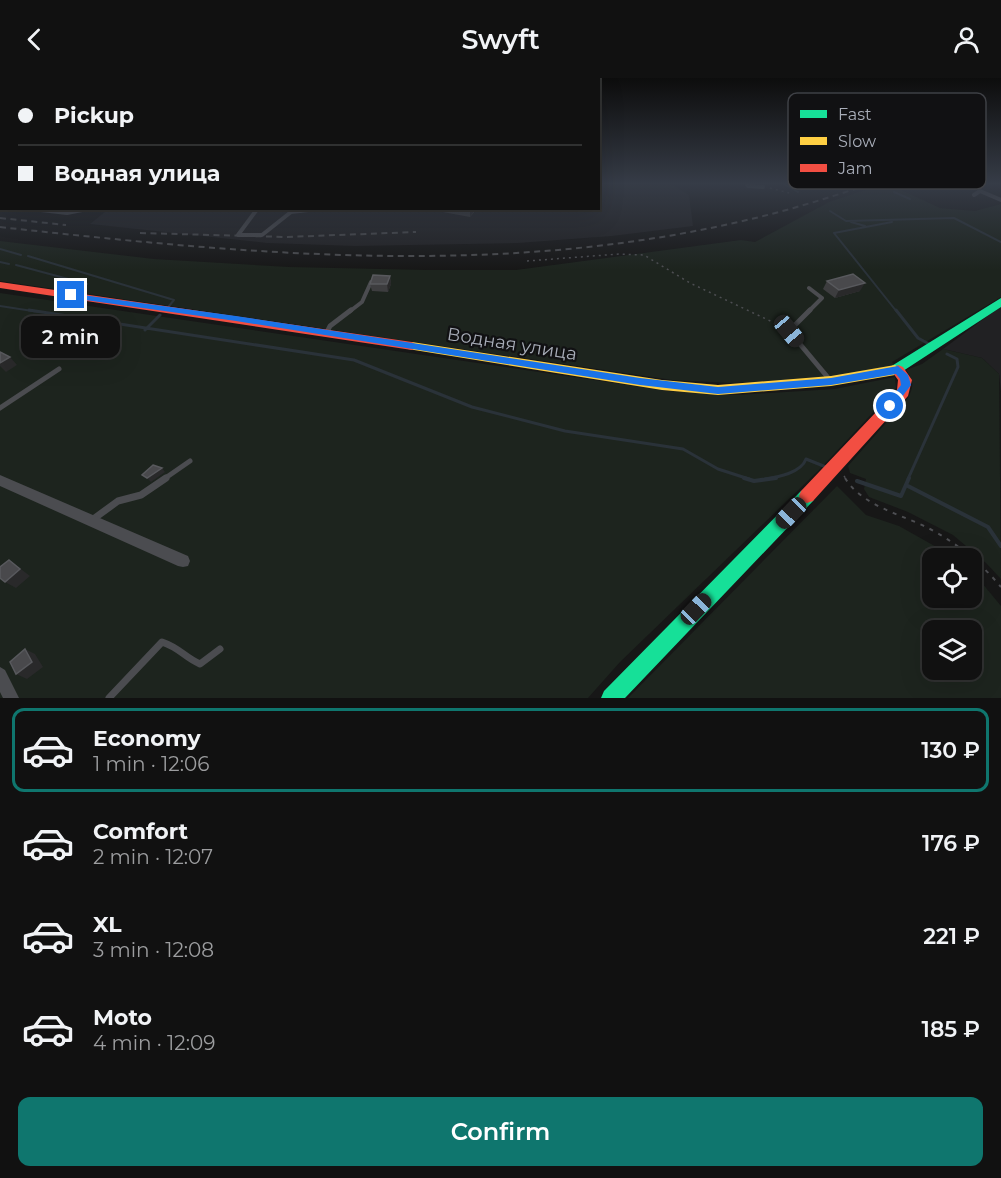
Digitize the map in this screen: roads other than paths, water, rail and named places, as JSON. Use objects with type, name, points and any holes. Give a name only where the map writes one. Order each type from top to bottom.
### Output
[{"type":"street","name":"Водная улица","points":[[0,285],[236,318],[326,334],[662,385],[718,390],[831,381],[898,370],[1001,302]]},
{"type":"street","points":[[610,698],[838,464],[903,392],[906,385],[905,378],[898,370]]},
{"type":"street","points":[[0,480],[183,561]]},
{"type":"street","points":[[0,675],[11,698]]},
{"type":"lane","points":[[255,212],[238,235],[262,235],[292,212]]},
{"type":"lane","points":[[326,334],[330,326],[362,302],[371,282]]},
{"type":"lane","points":[[809,288],[822,298],[789,331],[831,381]]},
{"type":"lane","points":[[0,408],[60,369]]},
{"type":"lane","points":[[91,520],[118,501],[141,495],[190,460]]},
{"type":"lane","points":[[109,698],[162,642],[179,648],[188,659],[200,664],[220,649]]},
{"type":"waterway","points":[[831,212],[846,221],[954,218],[1001,242]]},
{"type":"waterway","points":[[851,222],[865,226]]},
{"type":"waterway","points":[[892,222],[834,233],[897,312]]},
{"type":"waterway","points":[[0,249],[21,255]]},
{"type":"waterway","points":[[28,256],[174,300],[169,306]]},
{"type":"waterway","points":[[0,262],[9,264]]},
{"type":"waterway","points":[[16,265],[87,284]]},
{"type":"waterway","points":[[0,306],[39,312]]},
{"type":"waterway","points":[[29,310],[147,328]]},
{"type":"waterway","points":[[896,310],[918,338],[929,344]]},
{"type":"waterway","points":[[147,328],[160,315]]},
{"type":"waterway","points":[[147,328],[354,360],[472,407],[565,431],[683,449],[718,469],[749,479]]},
{"type":"waterway","points":[[908,479],[958,367],[957,359],[947,354]]},
{"type":"waterway","points":[[765,479],[794,471],[806,459],[826,467]]},
{"type":"waterway","points":[[744,478],[754,481],[776,478]]},
{"type":"waterway","points":[[857,481],[901,496],[909,478]]},
{"type":"waterway","points":[[906,485],[988,527],[1001,546]]},
{"type":"railway","points":[[0,227],[277,252],[370,256],[462,255],[555,250],[647,239],[738,222],[777,212]]},
{"type":"railway","points":[[0,218],[66,225]]},
{"type":"railway","points":[[140,233],[286,237],[416,232]]}]
